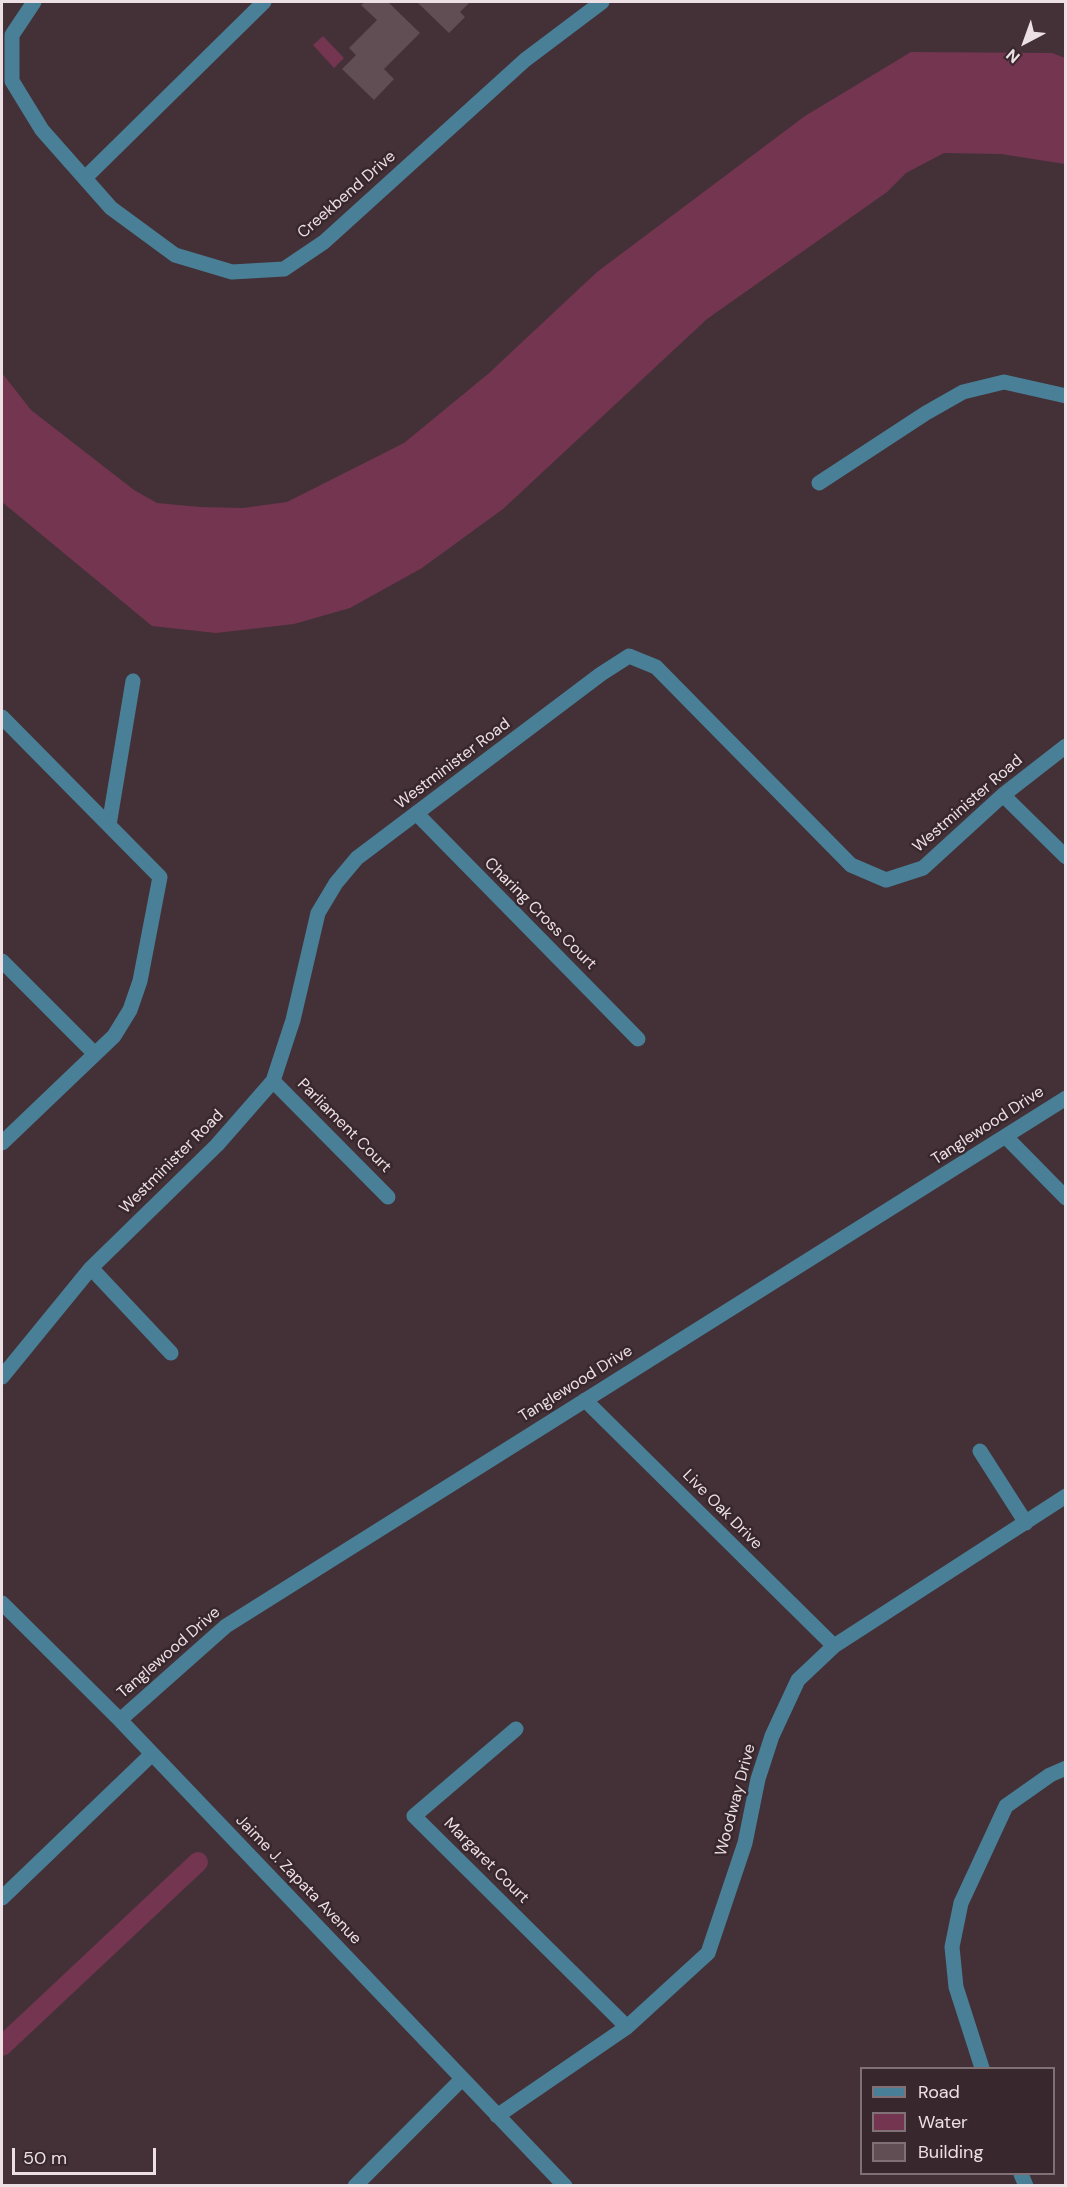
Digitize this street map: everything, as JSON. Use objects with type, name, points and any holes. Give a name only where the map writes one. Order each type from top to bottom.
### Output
[{"type":"street","name":"Creekbend Drive","points":[[34,2],[12,35],[12,81],[42,130],[111,208],[175,255],[232,272],[284,269],[324,242],[525,60],[602,2]]},
{"type":"street","points":[[85,178],[264,2]]},
{"type":"street","points":[[819,483],[926,413],[963,393],[1004,382],[1065,396]]},
{"type":"street","name":"Westminister Road","points":[[2,1377],[91,1268],[217,1146],[273,1081],[293,1020],[318,913],[336,883],[357,858],[600,674],[629,656],[656,667],[850,865],[886,880],[923,868],[1003,795],[1065,746]]},
{"type":"street","points":[[109,825],[133,681]]},
{"type":"street","points":[[2,717],[160,877],[137,991],[130,1010],[114,1036],[2,1143]]},
{"type":"street","points":[[1003,795],[1065,857]]},
{"type":"street","name":"Charing Cross Court","points":[[417,814],[638,1039]]},
{"type":"street","points":[[2,961],[95,1054]]},
{"type":"street","name":"Parliament Court","points":[[273,1081],[388,1197]]},
{"type":"street","name":"Tanglewood Drive","points":[[120,1720],[225,1626],[1065,1098]]},
{"type":"street","points":[[1006,1137],[1065,1198]]},
{"type":"street","points":[[91,1268],[171,1353]]},
{"type":"street","name":"Live Oak Drive","points":[[585,1400],[834,1646]]},
{"type":"street","points":[[980,1451],[1026,1523]]},
{"type":"street","name":"Woodway Drive","points":[[497,2116],[627,2027],[708,1953],[745,1843],[758,1779],[772,1736],[798,1680],[834,1646],[1065,1496]]},
{"type":"street","name":"Jaime J. Zapata Avenue","points":[[2,1603],[120,1720],[565,2186]]},
{"type":"street","name":"Margaret Court","points":[[516,1728],[414,1816],[627,2027]]},
{"type":"street","points":[[2,1898],[152,1754]]},
{"type":"street","points":[[982,2067],[956,1987],[952,1947],[962,1903],[1006,1806],[1050,1775],[1065,1768]]},
{"type":"street","points":[[355,2186],[462,2079]]},
{"type":"water","points":[[323,36],[344,58],[334,68],[313,45]]},
{"type":"water","points":[[911,52],[1052,53],[1065,58],[1065,164],[1001,154],[944,153],[906,173],[887,192],[707,319],[503,509],[422,568],[350,608],[294,624],[216,633],[152,626],[2,502],[2,373],[31,410],[134,490],[157,503],[243,508],[287,502],[404,443],[488,374],[597,272],[805,116]]},
{"type":"building","points":[[365,2],[388,2],[420,33],[384,69],[394,79],[374,100],[342,69],[356,55],[349,48],[377,20],[361,5]]},
{"type":"building","points":[[470,2],[460,12],[465,17],[449,33],[418,3]]},
{"type":"waterway","points":[[2,2046],[198,1862]]}]
